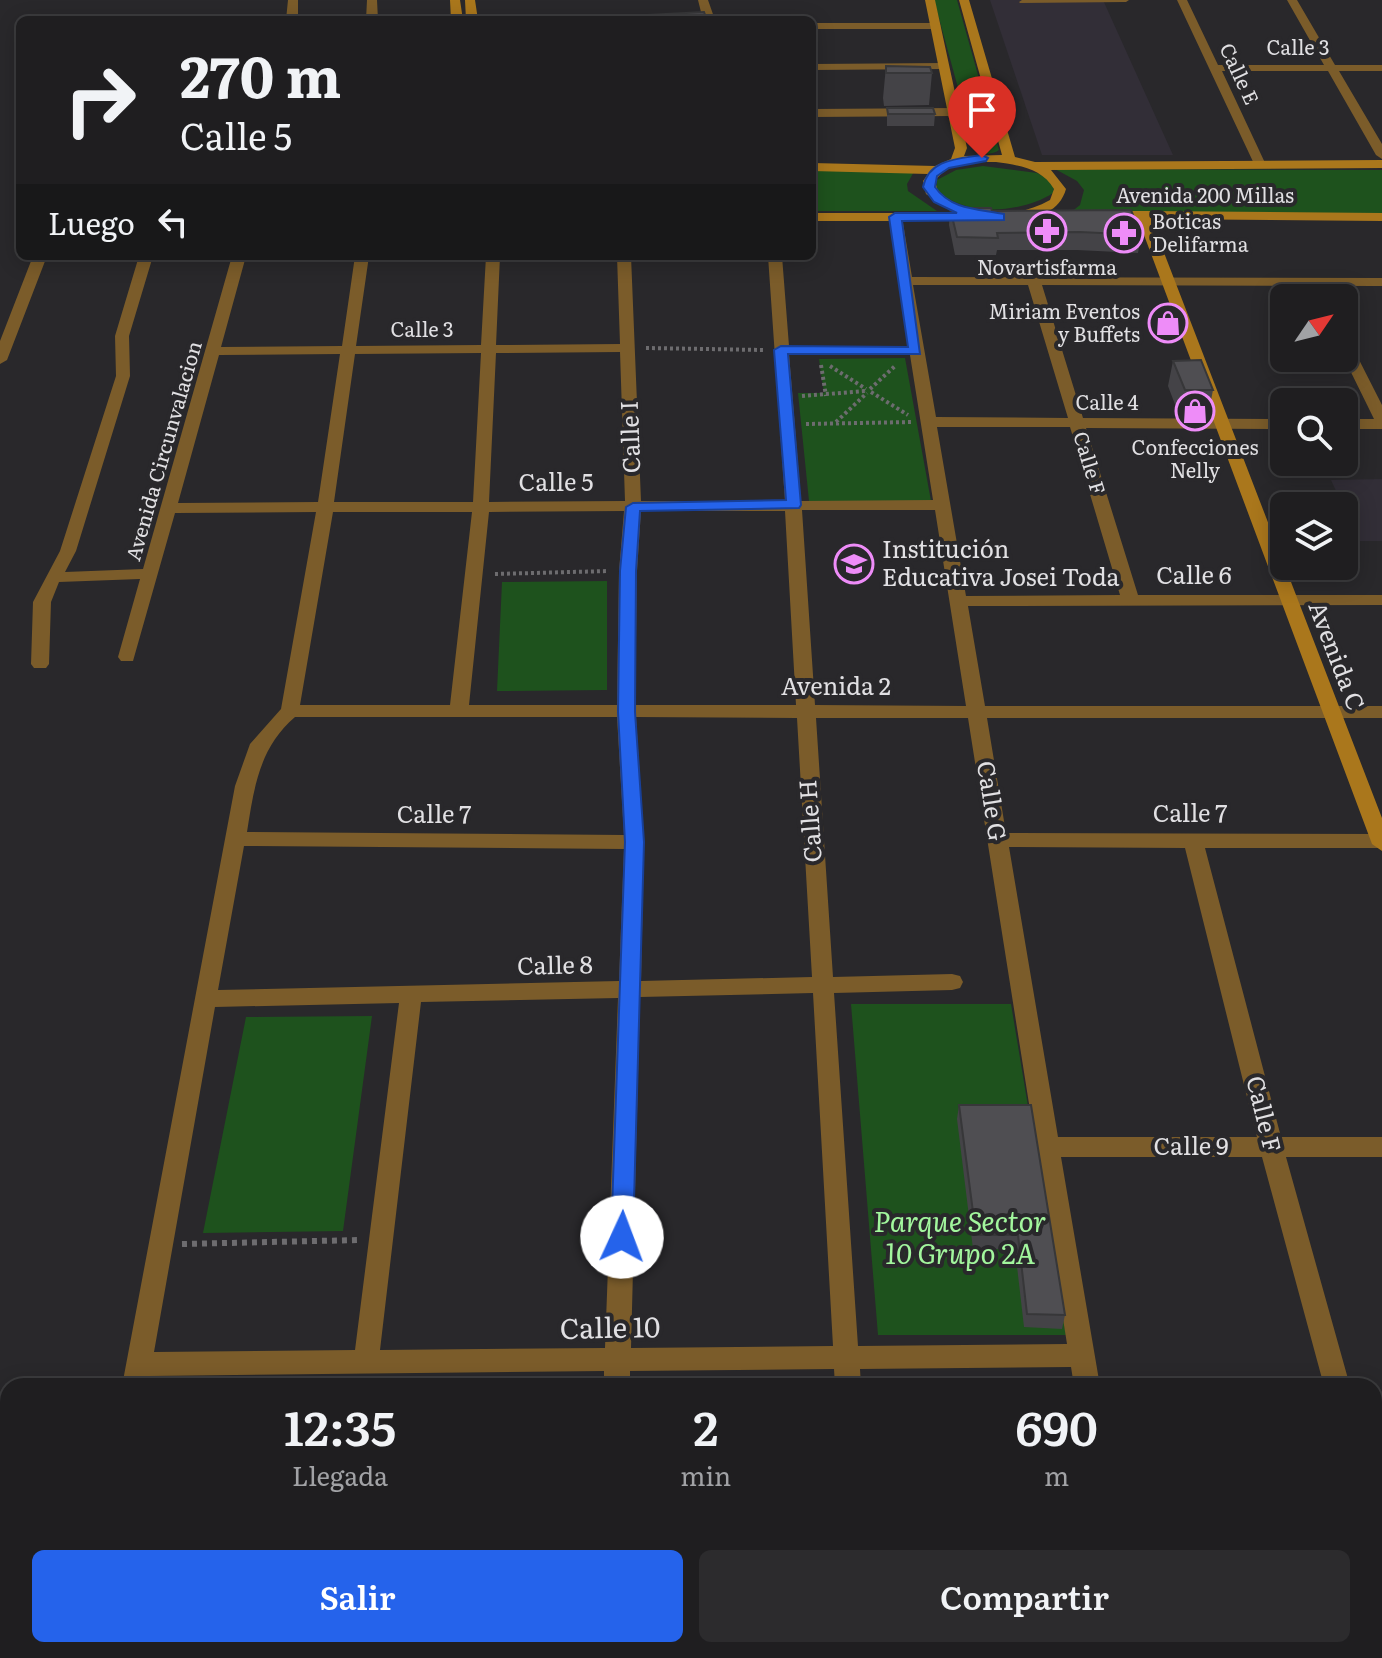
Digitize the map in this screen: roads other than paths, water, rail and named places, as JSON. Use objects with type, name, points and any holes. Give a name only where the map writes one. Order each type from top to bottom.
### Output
[{"type":"street","points":[[930,0],[961,148],[956,162]]},
{"type":"street","points":[[964,0],[1010,160]]},
{"type":"street","name":"Calle E","points":[[1182,0],[1260,165]]},
{"type":"street","points":[[1292,0],[1382,155]]},
{"type":"street","points":[[816,26],[935,26]]},
{"type":"street","points":[[816,67],[943,66]]},
{"type":"street","name":"Calle 3","points":[[1213,68],[1382,68]]},
{"type":"street","points":[[816,113],[954,112]]},
{"type":"street","name":"Avenida 200 Millas","points":[[937,170],[956,162],[982,158],[1035,166],[1382,164]]},
{"type":"street","points":[[1028,215],[1049,207],[1060,196],[1058,183],[1035,166]]},
{"type":"street","points":[[816,167],[937,170]]},
{"type":"street","points":[[937,170],[929,181],[932,194],[938,200],[958,210],[1000,217]]},
{"type":"street","points":[[816,217],[1057,215]]},
{"type":"street","name":"Avenida 200 Millas","points":[[1114,215],[1382,217]]},
{"type":"street","name":"Avenida C","points":[[1143,215],[1382,842]]},
{"type":"street","name":"Calle G","points":[[895,217],[905,281],[908,356],[944,505],[1086,1378]]},
{"type":"street","points":[[0,360],[38,260]]},
{"type":"street","points":[[40,664],[42,602],[68,551],[123,376],[122,336],[145,260]]},
{"type":"street","name":"Avenida Circunvalacion","points":[[127,657],[238,260]]},
{"type":"street","points":[[137,1375],[234,839],[254,752],[269,729],[290,711],[325,509],[361,260]]},
{"type":"street","points":[[459,709],[481,508],[493,260]]},
{"type":"street","name":"Calle I","points":[[617,1373],[634,842],[626,712],[628,571],[633,507],[624,260]]},
{"type":"street","name":"Calle H","points":[[775,260],[847,1378]]},
{"type":"street","points":[[905,281],[1382,282]]},
{"type":"street","name":"Calle F","points":[[1034,281],[1130,599]]},
{"type":"street","name":"Calle 3","points":[[214,351],[628,348]]},
{"type":"street","points":[[781,350],[908,356]]},
{"type":"street","points":[[1358,372],[1382,422],[1358,423]]},
{"type":"street","name":"Calle 4","points":[[921,420],[1270,424]]},
{"type":"street","name":"Calle 5","points":[[168,508],[944,505]]},
{"type":"street","points":[[54,577],[149,574]]},
{"type":"street","name":"Calle 6","points":[[958,601],[1382,600]]},
{"type":"street","name":"Avenida 2","points":[[290,711],[1382,712]]},
{"type":"street","name":"Calle 7","points":[[234,839],[634,842]]},
{"type":"street","name":"Calle 7","points":[[997,840],[1382,842]]},
{"type":"street","name":"Calle F","points":[[1193,840],[1271,1146],[1335,1378]]},
{"type":"street","name":"Calle 8","points":[[207,999],[952,982]]},
{"type":"street","points":[[366,1362],[411,995]]},
{"type":"street","name":"Calle 9","points":[[1048,1147],[1382,1147]]},
{"type":"street","name":"Calle 10","points":[[137,1375],[366,1362],[617,1373],[846,1357],[1082,1355]]},
{"type":"lane","points":[[1022,2],[1126,0]]},
{"type":"place","name":"Novartisfarma","points":[[1047,231]]},
{"type":"place","name":"Boticas Delifarma","points":[[1124,233]]},
{"type":"place","name":"Miriam Eventos y Buffets","points":[[1168,323]]},
{"type":"place","name":"Confecciones Nelly","points":[[1195,411]]},
{"type":"place","name":"Institución Educativa Josei Toda","points":[[854,564]]},
{"type":"park label","name":"Parque Sector 10 Grupo 2A","points":[[960,1238]]}]
